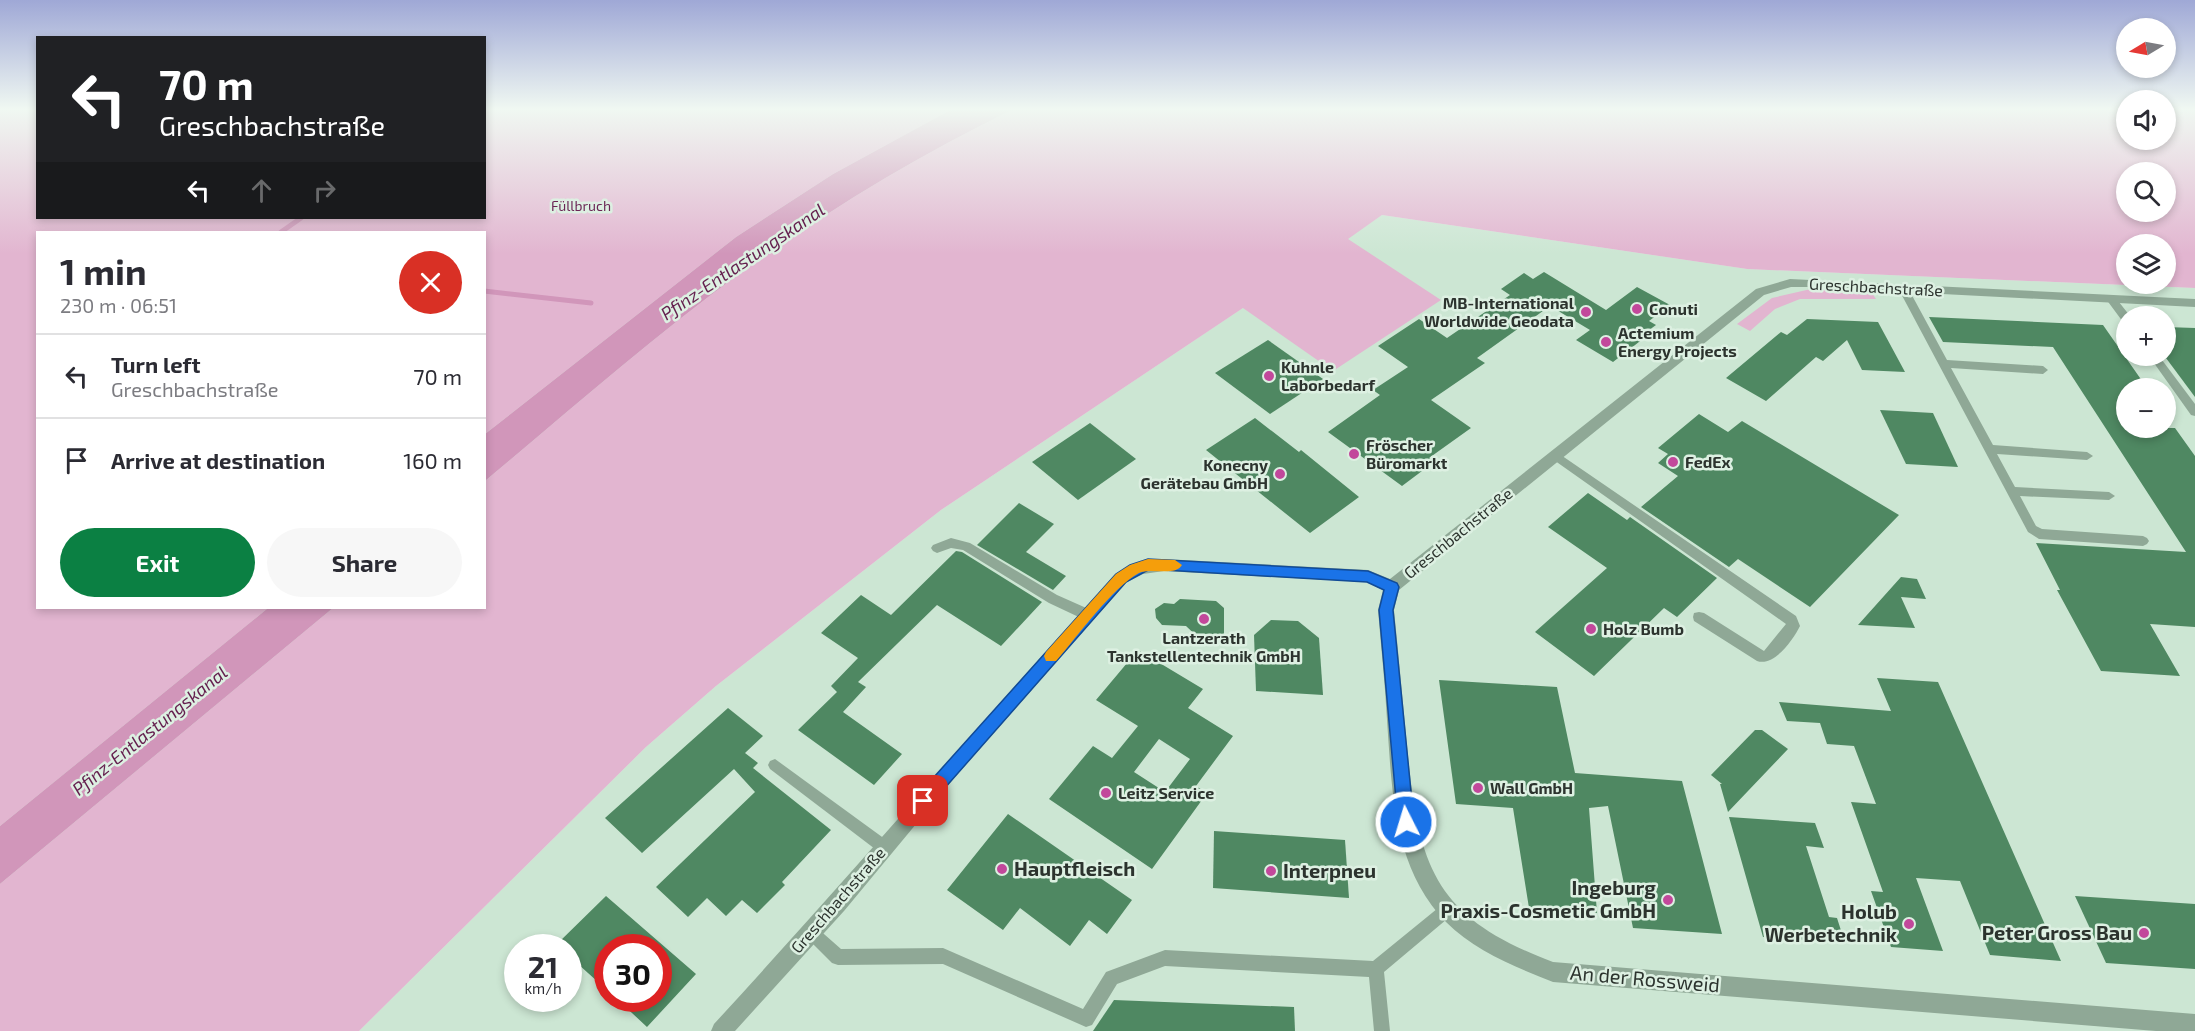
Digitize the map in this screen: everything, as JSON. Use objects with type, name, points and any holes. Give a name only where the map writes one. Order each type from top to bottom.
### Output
[{"type":"street","name":"Greschbachstraße","points":[[721,1031],[811,932],[1121,578],[1135,568],[1148,565],[1357,575],[1368,576],[1392,587],[1760,292],[1790,283],[2195,303]]},
{"type":"street","name":"An der Rossweid","points":[[1392,587],[1386,610],[1406,822],[1418,862],[1441,903],[1470,930],[1511,957],[1553,972],[2195,1024]]},
{"type":"lane","points":[[1904,288],[2032,529],[2040,534],[2143,541]]},
{"type":"lane","points":[[2111,299],[2116,306]]},
{"type":"lane","points":[[1945,364],[2043,370]]},
{"type":"lane","points":[[2161,366],[2195,412]]},
{"type":"lane","points":[[1990,449],[2087,456]]},
{"type":"lane","points":[[1555,455],[1728,573],[1791,620],[1794,626],[1769,656],[1762,657],[1699,617]]},
{"type":"lane","points":[[2012,491],[2109,496]]},
{"type":"lane","points":[[938,548],[951,543],[966,546],[1053,599],[1088,615]]},
{"type":"lane","points":[[775,765],[884,847]]},
{"type":"lane","points":[[811,932],[838,957],[943,956],[1086,1019],[1112,978],[1165,958],[1376,969],[1448,909]]},
{"type":"lane","points":[[1376,969],[1383,1031]]},
{"type":"shaded area","points":[[1382,215],[1747,269],[2116,285],[2116,294],[2176,294],[2176,287],[2195,288],[2195,1031],[359,1031],[646,747],[716,686],[941,510]]},
{"type":"green space","name":"Füllbruch","points":[[0,157],[36,157],[36,219],[486,219],[486,157],[864,157],[833,174],[736,237],[486,433],[486,231],[36,231],[36,609],[267,609],[0,826]]},
{"type":"green space","points":[[923,157],[2195,157],[2195,288],[2176,287],[2176,234],[2116,234],[2116,285],[1747,269],[1382,215],[1348,239],[1441,300],[1333,371],[1243,308],[941,510],[716,686],[646,747],[359,1031],[0,1031],[0,884],[332,609],[486,609],[486,480],[705,299],[804,229]]},
{"type":"green space","points":[[1811,289],[1871,292],[1876,299],[1800,299],[1775,309],[1750,331],[1737,324],[1772,298]]},
{"type":"water","name":"Pfinz-Entlastungskanal","points":[[864,157],[923,157],[838,207],[738,275],[673,324],[486,480],[486,433],[736,237],[833,174]]},
{"type":"water","name":"Pfinz-Entlastungskanal","points":[[267,609],[332,609],[0,884],[0,826]]},
{"type":"building","points":[[1544,272],[1606,310],[1637,287],[1670,305],[1649,321],[1656,325],[1645,333],[1648,335],[1613,362],[1576,340],[1590,330],[1550,306],[1477,358],[1485,363],[1431,400],[1471,428],[1429,458],[1434,462],[1402,486],[1328,432],[1380,395],[1373,390],[1408,367],[1378,346],[1419,319],[1447,338],[1510,295],[1501,289],[1524,273],[1533,279]]},
{"type":"building","points":[[1929,317],[2103,325],[2116,344],[2116,366],[2132,366],[2140,378],[2116,378],[2116,438],[2176,438],[2176,429],[2195,456],[2195,627],[2150,624],[2180,676],[2101,671],[2057,590],[2060,590],[2036,543],[2186,552],[2053,347],[1943,342]]},
{"type":"building","points":[[1807,319],[1878,322],[1905,372],[1862,370],[1847,340],[1823,361],[1816,357],[1766,401],[1726,378],[1781,332],[1787,335]]},
{"type":"building","points":[[2176,327],[2195,328],[2195,397],[2172,366],[2176,366]]},
{"type":"building","points":[[1268,340],[1323,379],[1270,414],[1215,373]]},
{"type":"building","points":[[1880,410],[1933,413],[1958,467],[1906,464]]},
{"type":"building","points":[[1699,414],[1728,432],[1742,421],[1899,515],[1810,607],[1738,559],[1729,567],[1641,507],[1678,476],[1658,463],[1668,454],[1658,448]]},
{"type":"building","points":[[1255,418],[1299,452],[1301,450],[1359,497],[1310,533],[1206,450]]},
{"type":"building","points":[[1090,423],[1136,459],[1078,500],[1032,462]]},
{"type":"building","points":[[1588,493],[1627,520],[1630,517],[1717,578],[1677,617],[1664,608],[1594,676],[1535,632],[1607,568],[1548,527]]},
{"type":"building","points":[[1019,503],[1054,524],[1026,552],[1066,576],[1053,590],[977,545]]},
{"type":"building","points":[[956,551],[962,552],[1042,602],[1001,646],[937,605],[858,682],[866,687],[843,712],[902,754],[874,785],[798,730],[837,692],[831,686],[858,658],[821,633],[861,595],[891,615]]},
{"type":"building","points":[[1901,577],[1917,579],[1926,599],[1901,597],[1915,628],[1858,625]]},
{"type":"building","points":[[1180,599],[1216,601],[1224,608],[1224,638],[1216,644],[1204,643],[1186,626],[1162,625],[1156,618],[1155,609],[1164,603],[1174,604]]},
{"type":"building","points":[[1271,620],[1298,621],[1319,638],[1323,695],[1256,691],[1254,635]]},
{"type":"building","points":[[1138,650],[1203,689],[1188,708],[1233,736],[1196,786],[1207,793],[1152,869],[1049,799],[1093,746],[1112,758],[1138,726],[1096,700]],"holes":[[[1159,739],[1190,759],[1165,792],[1134,772]]]},
{"type":"building","points":[[1877,678],[1938,682],[2061,961],[1990,955],[1960,881],[1916,878],[1943,951],[1891,947],[1871,891],[1883,892],[1851,802],[1876,804],[1854,746],[1827,744],[1820,723],[1787,721],[1779,702],[1891,711]]},
{"type":"building","points":[[1439,680],[1557,687],[1575,773],[1682,781],[1722,934],[1633,928],[1608,806],[1589,808],[1597,913],[1529,908],[1513,808],[1456,804]]},
{"type":"building","points":[[728,708],[763,736],[745,753],[758,763],[753,768],[831,830],[782,882],[785,885],[757,913],[742,900],[726,916],[707,898],[688,917],[656,887],[755,792],[734,769],[642,853],[605,818]]},
{"type":"building","points":[[1755,730],[1762,730],[1788,749],[1728,812],[1720,784],[1722,784],[1711,775]]},
{"type":"building","points":[[1008,814],[1132,900],[1107,934],[1089,920],[1070,946],[1020,908],[1003,930],[947,890]]},
{"type":"building","points":[[1729,817],[1815,823],[1824,848],[1806,846],[1829,917],[1837,918],[1845,943],[1763,937]]},
{"type":"building","points":[[1214,831],[1345,840],[1349,898],[1213,888]]},
{"type":"building","points":[[606,896],[650,934],[594,934],[594,978],[582,968],[582,934],[567,934]]},
{"type":"building","name":"Peter Gross Bau","points":[[2075,896],[2195,904],[2195,969],[2106,963]]},
{"type":"building","points":[[672,953],[696,974],[672,1000]]},
{"type":"building","points":[[1114,1000],[1294,1007],[1295,1031],[1093,1031]]},
{"type":"building","points":[[631,1012],[661,1012],[647,1027]]},
{"type":"waterway","points":[[282,231],[300,219]]},
{"type":"waterway","points":[[486,291],[591,303]]},
{"type":"slow traffic","points":[[1051,656],[1121,578],[1135,568],[1148,565],[1175,565]]},
{"type":"place","name":"Conuti","points":[[1637,309]]},
{"type":"place","name":"MB-International Worldwide Geodata","points":[[1586,312]]},
{"type":"place","name":"Actemium Energy Projects","points":[[1606,342]]},
{"type":"place","name":"Kuhnle Laborbedarf","points":[[1269,376]]},
{"type":"place","name":"Fröscher Büromarkt","points":[[1354,454]]},
{"type":"place","name":"FedEx","points":[[1673,462]]},
{"type":"place","name":"Konecny Gerätebau GmbH","points":[[1280,474]]},
{"type":"place","name":"Lantzerath Tankstellentechnik GmbH","points":[[1204,619]]},
{"type":"place","name":"Holz Bumb","points":[[1591,629]]},
{"type":"place","name":"Wall GmbH","points":[[1478,788]]},
{"type":"place","name":"Leitz Service","points":[[1106,793]]},
{"type":"place","name":"Hauptfleisch","points":[[1002,869]]},
{"type":"place","name":"Interpneu","points":[[1271,871]]},
{"type":"place","name":"Ingeburg Praxis-Cosmetic GmbH","points":[[1668,900]]},
{"type":"place","name":"Holub Werbetechnik","points":[[1909,924]]},
{"type":"place","name":"Peter Gross Bau","points":[[2144,933]]},
{"type":"route","points":[[923,801],[1121,578],[1135,568],[1164,565],[1368,576],[1392,587],[1387,598],[1386,610],[1406,822]]}]
